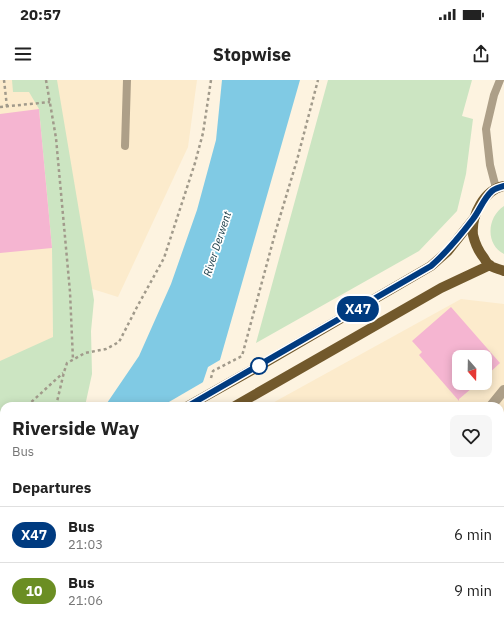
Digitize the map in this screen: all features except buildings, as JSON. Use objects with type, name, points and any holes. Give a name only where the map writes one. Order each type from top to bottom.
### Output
[{"type":"main road","points":[[195,402],[431,266],[448,251],[475,217],[482,203],[491,191],[500,187]]},
{"type":"main road","points":[[475,217],[474,235],[480,252],[490,265],[504,271]]},
{"type":"main road","points":[[242,402],[441,288],[490,265]]},
{"type":"street","points":[[494,402],[504,390]]},
{"type":"lane","points":[[125,146],[127,80]]},
{"type":"lane","points":[[500,80],[494,95],[486,129],[490,165],[500,187]]},
{"type":"path","points":[[4,80],[7,107]]},
{"type":"path","points":[[46,80],[56,138],[70,292],[73,360]]},
{"type":"path","points":[[57,402],[67,363],[85,353],[106,349],[119,342],[164,258],[195,163],[203,133],[211,80]]},
{"type":"path","points":[[211,378],[213,372],[242,356],[318,80]]},
{"type":"path","points":[[0,107],[50,102]]},
{"type":"path","points":[[31,402],[64,372]]},
{"type":"shaded area","points":[[0,80],[33,80],[39,109],[52,248],[53,337],[7,402],[0,402]]},
{"type":"shaded area","points":[[52,80],[197,80],[188,147],[118,297],[86,287]]},
{"type":"shaded area","points":[[461,299],[504,304],[504,402],[274,402]]},
{"type":"green space","points":[[12,80],[57,80],[94,300],[91,331],[92,374],[86,402],[0,402],[0,361],[53,337],[52,248],[39,109],[29,92],[13,92]]},
{"type":"green space","points":[[328,80],[472,80],[462,116],[473,119],[466,174],[457,211],[419,251],[256,343]]},
{"type":"green space","points":[[504,206],[504,254],[498,250],[494,244],[490,230],[494,217]]},
{"type":"water","name":"River Derwent","points":[[222,80],[300,80],[220,360],[208,367],[196,402],[108,402],[139,356],[171,284],[197,210],[216,140]]},
{"type":"pier","points":[[205,381],[198,402],[169,402]]},
{"type":"bus line","name":"X47","points":[[195,402],[431,266],[448,251],[457,240],[475,217],[482,203],[491,191],[504,186]]}]
